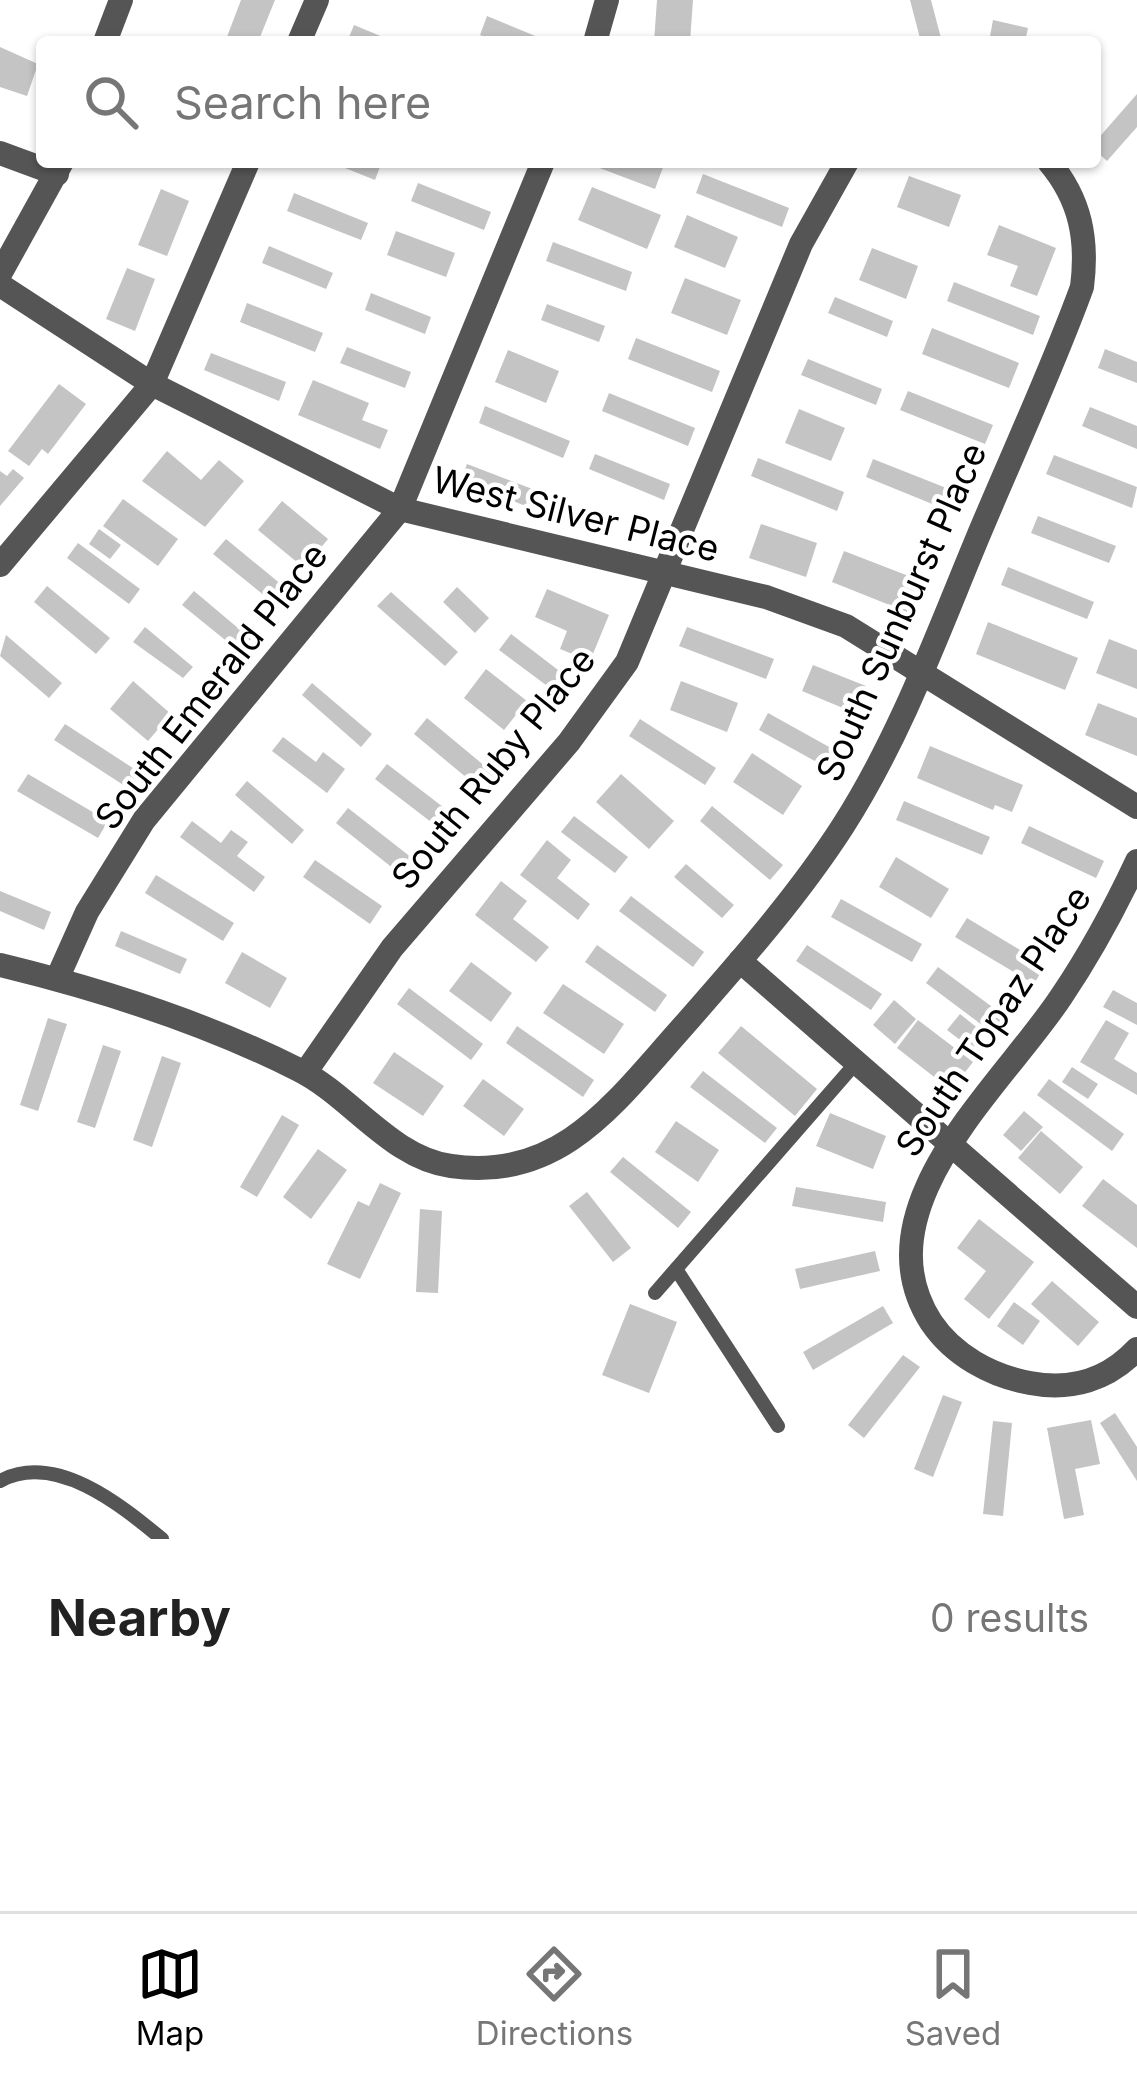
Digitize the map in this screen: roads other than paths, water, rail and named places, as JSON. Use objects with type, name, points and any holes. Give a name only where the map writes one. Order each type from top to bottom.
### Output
[{"type":"street","points":[[107,36],[121,0]]},
{"type":"street","points":[[302,36],[317,0]]},
{"type":"street","points":[[597,36],[607,0]]},
{"type":"street","points":[[0,153],[36,162]]},
{"type":"street","points":[[0,274],[59,168]]},
{"type":"street","points":[[0,565],[152,384],[245,168]]},
{"type":"street","name":"South Emerald Place","points":[[57,979],[87,912],[144,820],[400,508],[541,168]]},
{"type":"street","name":"South Ruby Place","points":[[305,1072],[392,948],[598,705],[627,662],[801,244],[844,168]]},
{"type":"street","name":"South Sunburst Place","points":[[305,1072],[402,1146],[448,1166],[516,1166],[562,1150],[602,1116],[740,961],[843,825],[921,672],[1082,287],[1084,229],[1065,182],[1054,168]]},
{"type":"street","name":"West Silver Place","points":[[0,285],[152,384],[400,508],[806,609],[884,646],[1137,807]]},
{"type":"street","name":"South Topaz Place","points":[[1137,861],[1063,994],[947,1147],[912,1228],[910,1266],[928,1318],[957,1352],[1018,1380],[1060,1385],[1104,1376],[1137,1349]]},
{"type":"street","points":[[740,961],[947,1147],[1137,1307]]},
{"type":"street","points":[[0,965],[177,1017],[305,1072]]},
{"type":"lane","points":[[655,1293],[855,1064]]},
{"type":"lane","points":[[676,1269],[778,1426]]},
{"type":"lane","points":[[0,1481],[11,1475],[54,1473],[124,1507],[161,1539]]}]
